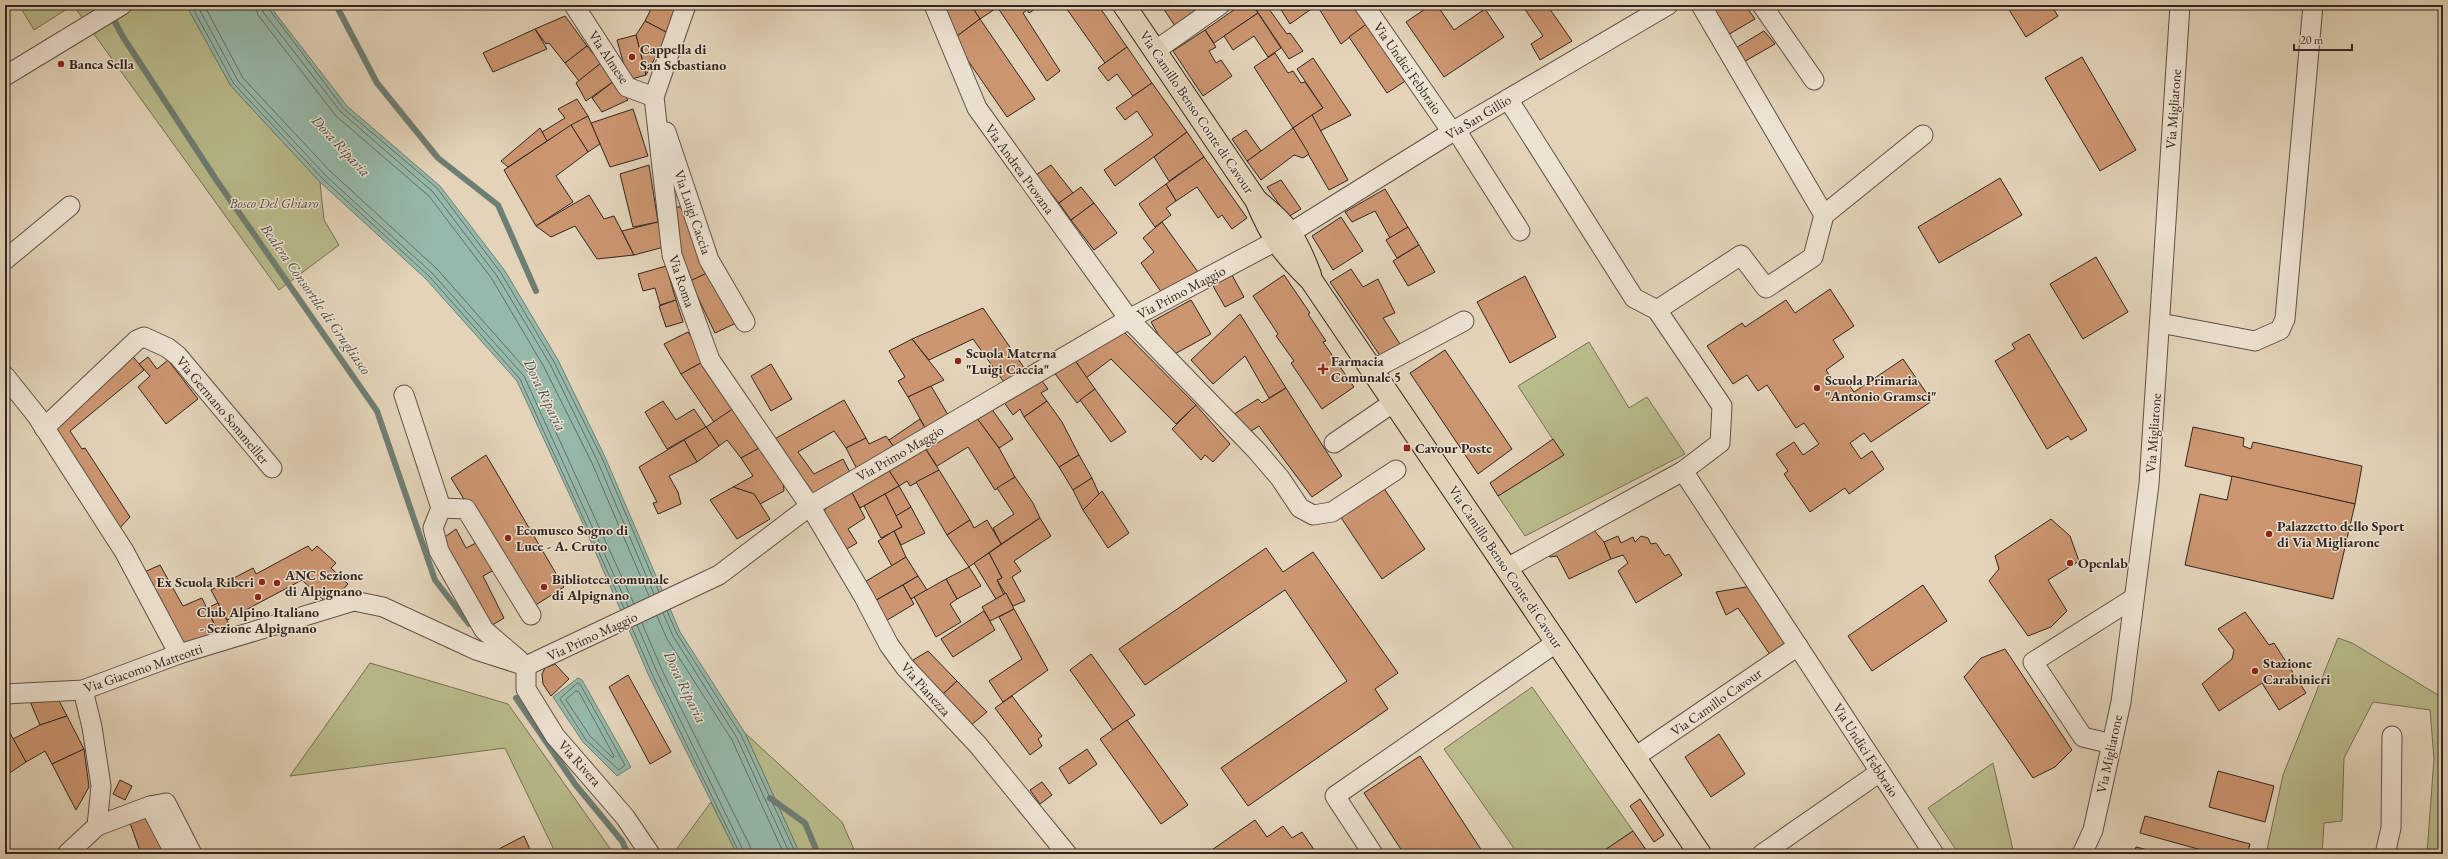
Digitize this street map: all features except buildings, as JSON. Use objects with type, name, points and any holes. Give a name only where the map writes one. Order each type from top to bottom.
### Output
[{"type":"main road","name":"Via Camillo Benso Conte di Cavour","points":[[1124,5],[1156,50],[1256,200],[1281,220],[1283,237],[1299,247],[1311,280],[1700,854]]},
{"type":"street","points":[[5,76],[122,5]]},
{"type":"street","name":"Via Almese","points":[[574,5],[627,87],[654,96]]},
{"type":"street","name":"Via Roma","points":[[686,5],[654,96],[672,255],[710,360],[810,506]]},
{"type":"street","name":"Via Andrea Provana","points":[[934,5],[977,108],[1129,320],[1261,456],[1280,478],[1300,508],[1313,515],[1332,512],[1396,470]]},
{"type":"street","points":[[1156,50],[1220,5]]},
{"type":"street","name":"Via Undici Febbraio","points":[[1364,5],[1454,131],[1520,231]]},
{"type":"street","name":"Via San Gillio","points":[[1283,237],[1454,131],[1668,5]]},
{"type":"street","points":[[1701,5],[1824,215]]},
{"type":"street","points":[[1762,5],[1814,80]]},
{"type":"street","name":"Via Migliarone","points":[[2082,854],[2092,830],[2121,702],[2150,484],[2180,5]]},
{"type":"street","points":[[2160,323],[2255,341],[2280,330],[2286,319],[2313,5]]},
{"type":"street","name":"Via Luigi Caccia","points":[[654,96],[709,260],[745,322]]},
{"type":"street","points":[[1507,568],[1683,471],[1720,444],[1722,406],[1657,310],[1634,298],[1508,99]]},
{"type":"street","points":[[1657,310],[1741,254],[1766,288],[1813,257],[1824,215],[1924,135]]},
{"type":"street","points":[[5,260],[70,206]]},
{"type":"street","name":"Via Primo Maggio","points":[[535,663],[719,575],[810,506],[1129,320],[1283,237]]},
{"type":"street","points":[[1372,370],[1464,321]]},
{"type":"street","name":"Via Germano Sommeiller","points":[[44,428],[137,340],[144,337],[168,348],[178,356],[272,468]]},
{"type":"street","points":[[5,376],[44,428],[124,551],[179,654]]},
{"type":"street","points":[[404,395],[440,508],[433,528],[439,550],[484,630],[535,663]]},
{"type":"street","points":[[1334,443],[1394,402]]},
{"type":"street","name":"Via Undici Febbraio","points":[[1683,471],[1934,854]]},
{"type":"street","name":"Via Pianezza","points":[[810,506],[864,597],[889,645],[905,667],[978,745],[1067,854]]},
{"type":"street","points":[[440,508],[466,509],[531,615]]},
{"type":"street","points":[[2112,744],[2083,737],[2033,662],[2134,598]]},
{"type":"street","name":"Via Giacomo Matteotti","points":[[5,694],[83,690],[179,654],[299,619],[354,601],[383,607],[476,650],[535,663]]},
{"type":"street","points":[[1373,854],[1335,796],[1557,642]]},
{"type":"street","name":"Via Camillo Cavour","points":[[1635,757],[1798,646]]},
{"type":"street","name":"Via Rivera","points":[[535,663],[526,689],[551,730],[621,811],[650,854]]},
{"type":"street","points":[[83,690],[92,727],[101,786],[97,826]]},
{"type":"street","points":[[2385,854],[2391,828],[2392,736]]},
{"type":"street","points":[[1762,854],[1880,772]]},
{"type":"street","points":[[67,854],[97,826],[150,806],[166,803],[192,854]]},
{"type":"street","points":[[150,806],[175,854]]},
{"type":"green space","points":[[19,5],[73,5],[34,30]]},
{"type":"green space","name":"Bosco Del Ghiaro","points":[[73,5],[186,5],[231,86],[320,182],[324,220],[339,245],[279,290]]},
{"type":"green space","points":[[1589,342],[1629,408],[1647,397],[1685,454],[1525,536],[1498,496],[1563,455],[1518,386]]},
{"type":"green space","points":[[2338,638],[2352,643],[2443,698],[2443,807],[2438,854],[2427,854],[2434,758],[2430,710],[2373,702],[2344,758],[2342,821],[2324,823],[2322,854],[2266,854],[2283,775]]},
{"type":"green space","points":[[370,663],[508,704],[614,854],[556,854],[505,748],[290,776]]},
{"type":"green space","points":[[1532,687],[1633,831],[1599,854],[1518,854],[1444,749]]},
{"type":"green space","points":[[745,733],[842,822],[856,854],[800,854]]},
{"type":"green space","points":[[1993,763],[2014,854],[1959,854],[1928,808]]},
{"type":"green space","points":[[711,802],[737,854],[673,854]]},
{"type":"water","name":"Dora Riparia","points":[[186,5],[269,5],[347,106],[440,186],[505,271],[558,360],[605,457],[680,632],[745,733],[800,854],[737,854],[649,676],[585,528],[517,381],[426,279],[320,182],[231,86]]},
{"type":"water","points":[[578,678],[582,680],[631,767],[617,776],[583,742],[553,697]]},
{"type":"waterway","points":[[336,5],[377,83],[438,158],[498,205],[536,291]]},
{"type":"waterway","name":"Bealera Consortile di Grugliasco","points":[[110,13],[123,37],[217,181],[377,411],[435,580],[469,624]]},
{"type":"waterway","name":"Bealera Consortile di Grugliasco","points":[[516,698],[575,784],[622,841],[628,854]]},
{"type":"waterway","points":[[770,798],[805,823],[818,854]]},
{"type":"place","name":"Cappella di San Sebastiano","points":[[632,57]]},
{"type":"place","name":"Banca Sella","points":[[61,64]]},
{"type":"place","name":"Scuola Materna \"Luigi Caccia\"","points":[[958,361]]},
{"type":"place","name":"Farmacia Comunale 5","points":[[1323,369]]},
{"type":"place","name":"Scuola Primaria \"Antonio Gramsci\"","points":[[1817,388]]},
{"type":"place","name":"Cavour Poste","points":[[1407,448]]},
{"type":"place","name":"Palazzetto dello Sport di Via Migliarone","points":[[2269,534]]},
{"type":"place","name":"Ecomuseo Sogno di Luce - A. Cruto","points":[[508,538]]},
{"type":"place","name":"Openlab","points":[[2070,563]]},
{"type":"place","name":"Ex Scuola Riberi","points":[[262,582]]},
{"type":"place","name":"ANC Sezione di Alpignano","points":[[277,583]]},
{"type":"place","name":"Biblioteca comunale di Alpignano","points":[[544,587]]},
{"type":"place","name":"Club Alpino Italiano - Sezione Alpignano","points":[[258,597]]},
{"type":"place","name":"Stazione Carabinieri","points":[[2255,671]]}]
